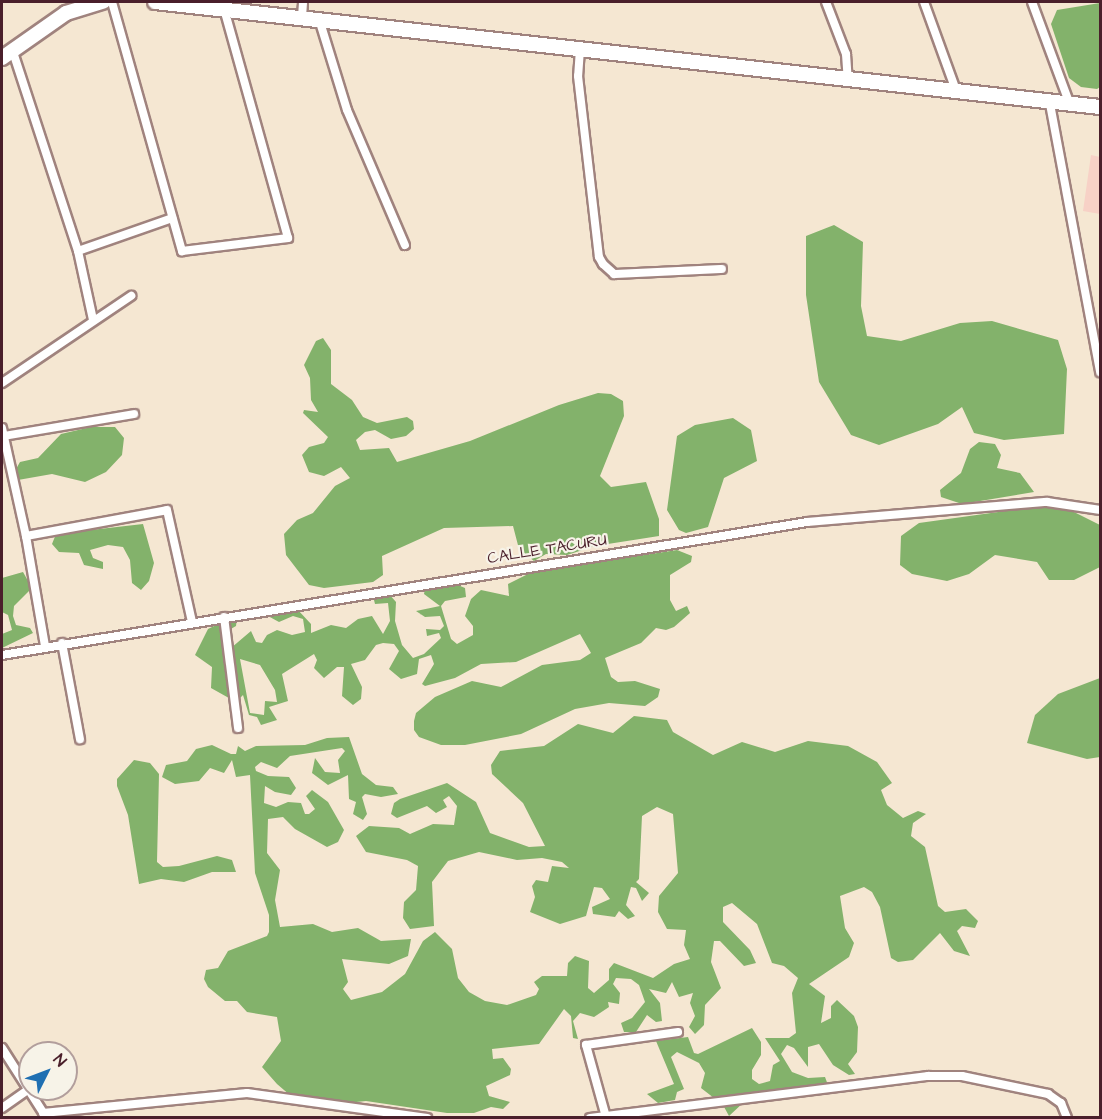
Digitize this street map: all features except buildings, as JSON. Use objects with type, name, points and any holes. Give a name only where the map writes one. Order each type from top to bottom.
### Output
[{"type":"main road","points":[[7,53],[64,7],[103,2]]},
{"type":"main road","points":[[155,2],[192,4],[1050,104],[1101,107]]},
{"type":"street","points":[[112,2],[182,251],[288,238],[224,9]]},
{"type":"street","points":[[302,17],[303,2]]},
{"type":"street","points":[[826,2],[846,54],[848,80]]},
{"type":"street","points":[[924,2],[957,93]]},
{"type":"street","points":[[1032,2],[1070,105]]},
{"type":"street","points":[[319,19],[346,110],[405,245]]},
{"type":"street","points":[[580,49],[578,76],[599,257],[603,264],[614,274],[722,269]]},
{"type":"street","points":[[7,53],[78,251],[93,320]]},
{"type":"street","points":[[1050,104],[1101,372]]},
{"type":"street","points":[[78,251],[172,218]]},
{"type":"street","points":[[2,383],[131,296]]},
{"type":"street","points":[[45,646],[26,536],[3,432],[134,414]]},
{"type":"street","name":"CALLE TACURU","points":[[2,655],[62,643],[807,522],[1047,502],[1101,510]]},
{"type":"street","points":[[26,536],[167,510],[192,622]]},
{"type":"street","points":[[224,617],[238,728]]},
{"type":"street","points":[[62,643],[80,739]]},
{"type":"street","points":[[606,1117],[586,1045],[678,1032]]},
{"type":"street","points":[[2,1048],[18,1072]]},
{"type":"street","points":[[590,1118],[645,1115],[928,1076],[962,1076],[1048,1094],[1061,1104],[1067,1118]]},
{"type":"street","points":[[36,1101],[45,1115],[247,1093],[427,1118]]},
{"type":"street","points":[[2,1108],[18,1097]]},
{"type":"shaded area","points":[[1091,155],[1100,157],[1100,214],[1083,211]]},
{"type":"green space","points":[[1100,3],[1100,87],[1097,89],[1081,87],[1069,78],[1051,24],[1057,10]]},
{"type":"green space","points":[[834,225],[863,242],[861,306],[867,336],[901,341],[960,323],[992,321],[1058,340],[1067,369],[1064,434],[1004,440],[974,433],[962,407],[938,424],[879,445],[851,435],[819,382],[806,295],[806,236]]},
{"type":"green space","points":[[323,338],[331,350],[331,384],[352,400],[363,417],[377,423],[407,417],[413,421],[414,429],[406,436],[391,439],[375,430],[365,432],[356,440],[360,450],[389,448],[397,462],[470,441],[559,405],[598,393],[611,394],[623,401],[624,416],[600,476],[611,487],[646,482],[659,519],[659,536],[595,546],[567,555],[546,554],[534,561],[519,549],[513,526],[444,528],[382,556],[383,575],[373,582],[324,588],[309,585],[286,555],[284,534],[297,520],[313,513],[335,486],[350,478],[341,467],[324,476],[309,472],[302,455],[309,447],[324,443],[328,437],[303,413],[304,410],[318,412],[311,400],[310,378],[304,365],[316,341]]},
{"type":"green space","points":[[733,418],[751,430],[757,461],[724,478],[708,527],[686,533],[679,530],[667,510],[677,436],[695,425]]},
{"type":"green space","points":[[91,427],[115,427],[124,438],[122,455],[106,472],[85,482],[52,474],[18,480],[16,469],[20,462],[38,458],[61,434]]},
{"type":"green space","points":[[979,442],[995,444],[1001,455],[997,468],[1020,473],[1034,492],[962,504],[941,497],[940,490],[961,473],[970,449]]},
{"type":"green space","points":[[1035,507],[1066,508],[1100,525],[1100,567],[1074,580],[1049,580],[1037,562],[995,555],[969,574],[947,581],[912,574],[900,565],[901,536],[919,523]]},
{"type":"green space","points":[[143,524],[154,563],[149,581],[141,590],[132,583],[130,560],[123,547],[108,545],[90,550],[93,558],[103,562],[103,569],[84,565],[79,553],[59,552],[52,544],[56,534]]},
{"type":"green space","points":[[677,550],[692,556],[691,562],[670,575],[670,600],[676,611],[687,606],[690,613],[674,627],[666,630],[656,628],[641,643],[605,658],[611,677],[618,682],[635,681],[660,689],[658,697],[645,706],[609,703],[575,709],[521,734],[465,745],[441,745],[419,737],[414,730],[416,713],[435,697],[472,681],[501,687],[542,665],[580,660],[591,653],[580,634],[516,662],[481,664],[455,678],[425,686],[422,684],[434,664],[431,655],[419,659],[417,674],[401,679],[389,669],[399,651],[394,644],[376,645],[365,660],[351,664],[362,687],[361,699],[353,705],[342,696],[344,667],[337,667],[324,678],[314,668],[317,660],[314,654],[282,674],[288,701],[269,707],[277,720],[261,725],[257,717],[249,715],[243,695],[236,702],[211,688],[212,667],[195,655],[208,629],[230,618],[237,618],[236,626],[229,630],[231,648],[251,631],[256,642],[262,643],[267,635],[277,630],[292,635],[305,632],[303,619],[293,616],[279,622],[268,616],[297,609],[311,624],[311,633],[331,625],[346,628],[358,619],[372,616],[383,634],[390,621],[388,603],[375,604],[374,600],[389,594],[396,602],[395,621],[402,645],[413,658],[424,654],[441,638],[439,633],[427,636],[426,629],[440,630],[444,626],[440,616],[425,617],[416,611],[440,606],[424,594],[425,589],[453,583],[465,588],[466,597],[445,601],[441,606],[451,639],[457,644],[473,635],[473,626],[465,616],[471,599],[481,590],[509,596],[508,584],[532,572]],"holes":[[[240,659],[260,665],[275,690],[277,702],[265,701],[264,715],[250,713]]]},
{"type":"green space","points":[[23,572],[32,588],[14,606],[13,616],[16,625],[30,628],[33,633],[2,648],[2,634],[12,630],[8,615],[2,612],[2,578]]},
{"type":"green space","points":[[1100,678],[1100,757],[1087,759],[1027,743],[1035,715],[1058,694]]},
{"type":"green space","points":[[634,716],[667,720],[673,732],[713,755],[742,742],[775,752],[808,741],[848,746],[877,762],[892,783],[881,790],[887,805],[903,818],[918,811],[926,814],[913,823],[911,836],[925,847],[938,906],[945,912],[966,909],[978,921],[975,928],[962,926],[957,931],[970,956],[954,951],[940,933],[913,960],[898,962],[891,958],[880,907],[872,892],[864,887],[840,896],[845,928],[854,943],[849,957],[809,984],[825,996],[821,1023],[831,1018],[831,1006],[837,1000],[854,1016],[858,1027],[857,1052],[848,1064],[855,1074],[849,1075],[833,1065],[819,1044],[808,1047],[808,1067],[794,1048],[787,1045],[781,1054],[792,1072],[808,1078],[825,1077],[828,1085],[744,1102],[729,1116],[723,1105],[701,1088],[705,1073],[699,1063],[677,1052],[671,1057],[684,1089],[677,1092],[675,1100],[658,1103],[647,1094],[674,1084],[656,1041],[688,1037],[694,1053],[698,1054],[752,1028],[761,1042],[761,1055],[752,1070],[752,1079],[759,1084],[770,1081],[773,1065],[780,1061],[765,1038],[789,1038],[796,1033],[792,993],[798,978],[784,966],[772,963],[757,924],[732,903],[723,907],[723,922],[750,950],[756,963],[744,966],[720,941],[714,941],[711,962],[721,988],[705,1005],[704,1025],[695,1034],[689,1027],[695,1016],[690,1003],[693,993],[679,997],[672,982],[666,993],[649,989],[660,1003],[662,1021],[656,1022],[647,1015],[636,1032],[624,1032],[621,1023],[632,1018],[645,1002],[639,985],[631,979],[616,978],[613,984],[620,993],[619,1004],[608,1002],[609,1007],[594,1017],[580,1013],[573,1021],[578,1039],[573,1038],[571,1016],[564,1009],[539,1044],[492,1049],[493,1059],[503,1058],[511,1069],[510,1075],[486,1086],[489,1096],[510,1102],[503,1109],[491,1107],[474,1113],[447,1113],[366,1101],[337,1104],[291,1096],[277,1084],[262,1067],[281,1041],[277,1017],[247,1012],[237,1001],[225,1001],[208,987],[204,979],[206,970],[218,968],[228,951],[267,936],[269,932],[269,915],[255,873],[250,775],[236,777],[232,760],[224,773],[210,768],[199,781],[175,784],[162,777],[166,765],[187,761],[196,749],[212,745],[236,754],[238,746],[245,751],[256,746],[305,745],[327,738],[349,737],[362,774],[376,785],[393,787],[398,794],[381,797],[365,794],[362,797],[367,814],[363,820],[353,814],[356,802],[349,799],[348,775],[328,785],[312,773],[315,758],[325,772],[340,773],[338,760],[345,751],[342,748],[290,756],[277,768],[261,762],[255,767],[256,771],[268,776],[289,777],[296,788],[291,795],[275,792],[265,786],[264,803],[276,807],[288,802],[301,803],[305,814],[309,814],[315,809],[306,796],[312,790],[328,802],[344,830],[338,842],[327,847],[295,829],[283,817],[268,819],[267,853],[280,870],[275,900],[280,927],[313,924],[332,932],[358,928],[381,941],[411,939],[408,956],[389,964],[342,959],[348,982],[343,989],[351,1000],[382,992],[405,974],[423,941],[435,932],[452,949],[458,978],[469,992],[485,1001],[507,1005],[536,995],[539,989],[534,982],[542,976],[567,976],[568,963],[575,956],[589,961],[588,988],[594,993],[609,980],[609,969],[614,963],[653,978],[674,964],[690,959],[684,945],[686,930],[667,929],[658,912],[659,896],[678,873],[673,814],[657,807],[642,816],[639,879],[636,882],[649,893],[642,901],[636,888],[631,887],[626,905],[635,916],[628,919],[619,911],[615,917],[593,914],[592,907],[610,899],[602,888],[594,887],[586,916],[560,924],[530,912],[535,897],[532,886],[536,880],[548,882],[552,866],[569,868],[562,862],[542,858],[517,860],[479,852],[448,861],[432,882],[434,926],[410,929],[403,918],[404,902],[416,890],[418,866],[407,860],[366,852],[356,836],[369,826],[399,828],[410,834],[433,824],[454,825],[457,806],[449,796],[443,800],[447,807],[436,813],[427,806],[397,818],[391,814],[394,803],[400,799],[447,783],[476,802],[490,833],[529,847],[545,846],[523,803],[492,774],[491,765],[500,751],[544,746],[578,724],[613,733]]},
{"type":"green space","points":[[134,760],[150,763],[159,774],[157,862],[163,867],[179,866],[217,856],[232,860],[236,872],[212,872],[184,882],[161,879],[139,884],[128,815],[117,786],[117,779]]}]
